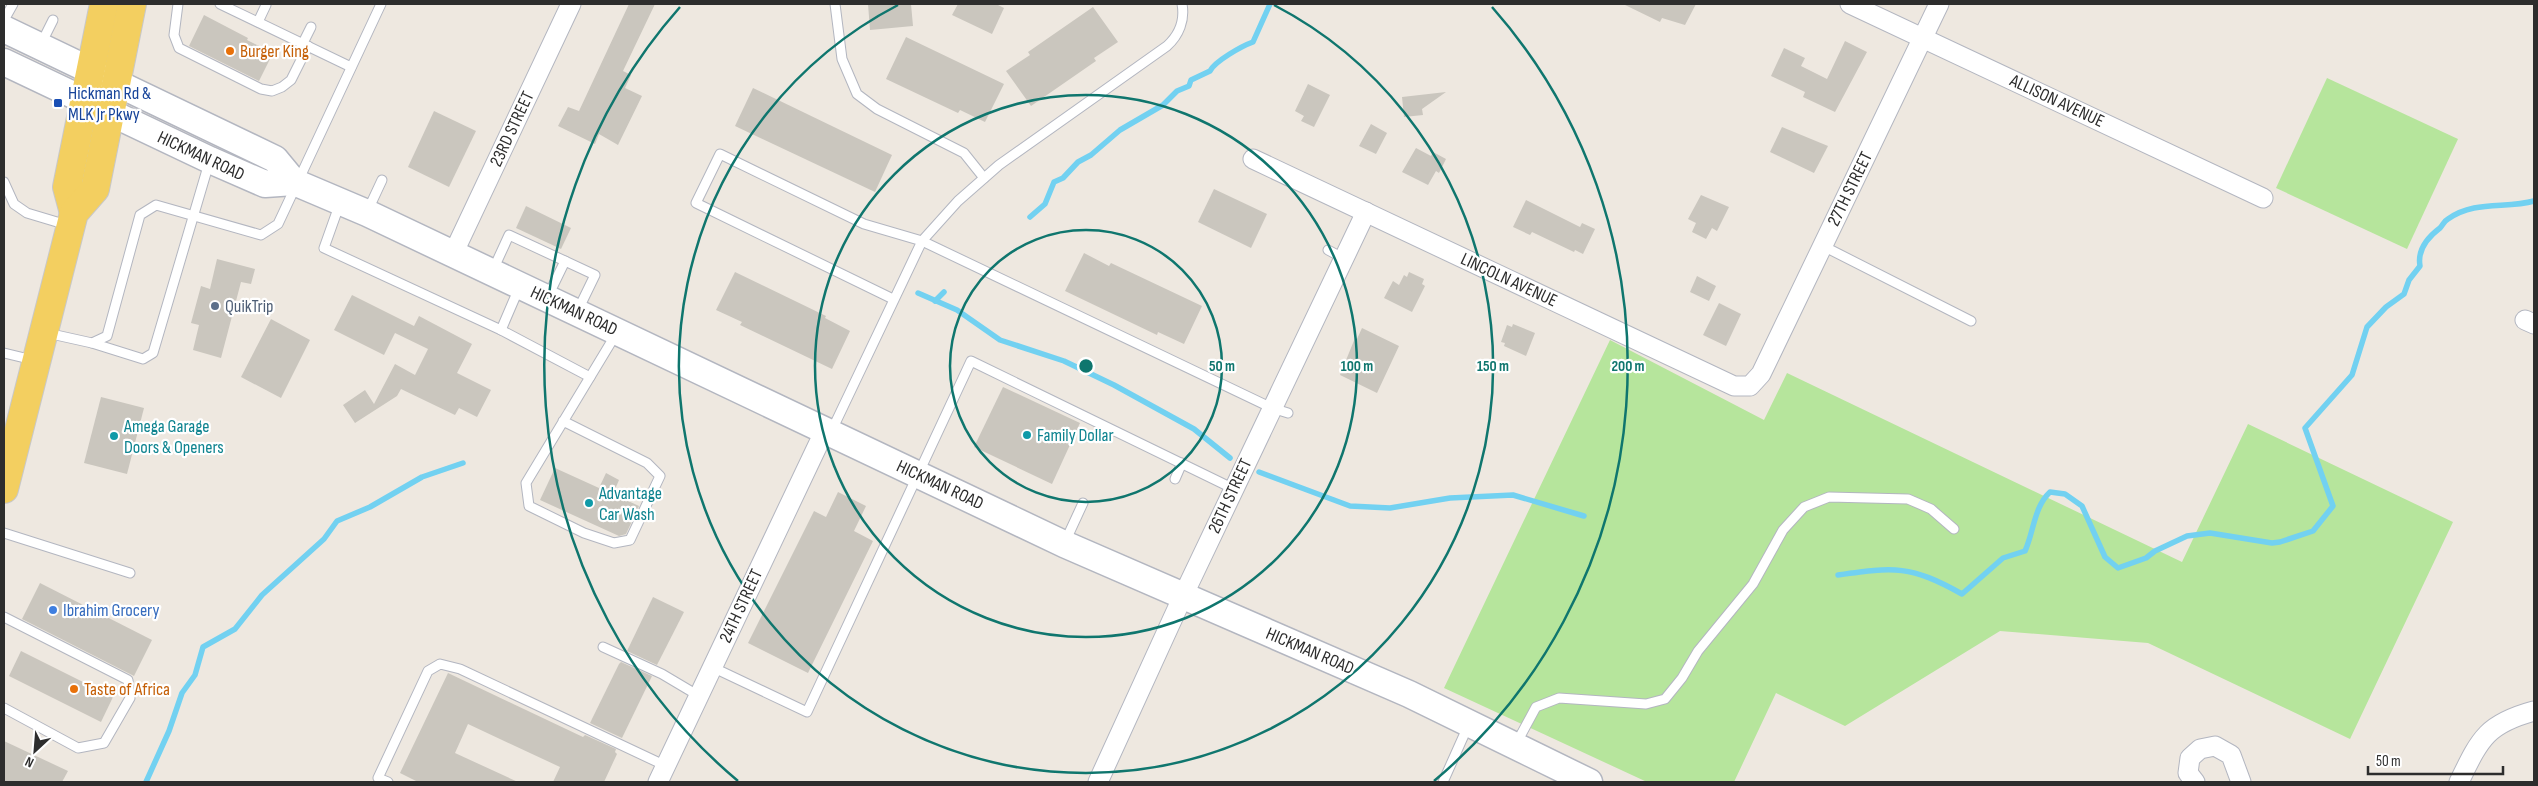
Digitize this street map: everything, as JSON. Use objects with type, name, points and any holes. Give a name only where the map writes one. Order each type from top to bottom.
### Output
[{"type":"main road","points":[[72,220],[67,187],[86,102],[104,4]]},
{"type":"main road","points":[[4,489],[72,220],[95,188],[132,4]]},
{"type":"main road","name":"HICKMAN ROAD","points":[[4,29],[275,159],[295,183]]},
{"type":"main road","name":"HICKMAN ROAD","points":[[4,62],[111,114],[265,184],[295,183],[367,213],[1064,544],[1400,690],[1589,782]]},
{"type":"street","name":"23RD STREET","points":[[453,254],[571,4]]},
{"type":"street","name":"ALLISON AVENUE","points":[[1850,4],[2263,198]]},
{"type":"street","name":"27TH STREET","points":[[1761,374],[1939,4]]},
{"type":"street","name":"LINCOLN AVENUE","points":[[1253,159],[1734,386],[1750,386],[1761,374]]},
{"type":"street","name":"26TH STREET","points":[[1098,782],[1234,489],[1280,410],[1335,254],[1366,212]]},
{"type":"street","name":"24TH STREET","points":[[662,774],[828,431]]},
{"type":"street","points":[[2459,782],[2481,740],[2492,728],[2510,718],[2534,712]]},
{"type":"street","points":[[2195,782],[2188,773],[2190,758],[2200,749],[2215,746],[2230,755],[2241,782]]},
{"type":"lane","points":[[4,20],[13,4]]},
{"type":"lane","points":[[178,4],[174,35],[179,48],[261,90],[277,89],[287,84],[311,27]]},
{"type":"lane","points":[[220,4],[351,67]]},
{"type":"lane","points":[[92,343],[107,336],[140,215],[156,205],[261,235],[278,224],[295,183],[381,4]]},
{"type":"lane","points":[[835,4],[842,59],[857,94],[877,109],[964,154],[984,178]]},
{"type":"lane","points":[[828,431],[922,241],[958,202],[984,178],[1167,46],[1174,39],[1182,24],[1182,4]]},
{"type":"lane","points":[[258,22],[266,5]]},
{"type":"lane","points":[[40,46],[54,20]]},
{"type":"lane","points":[[893,299],[696,204],[720,154],[864,224],[922,241],[1280,410]]},
{"type":"lane","points":[[44,332],[92,343],[143,358],[153,353],[210,160]]},
{"type":"lane","points":[[367,213],[382,180]]},
{"type":"lane","points":[[4,182],[14,204],[28,213],[72,220]]},
{"type":"lane","points":[[341,202],[324,248],[500,330],[590,377]]},
{"type":"lane","points":[[492,272],[510,235],[565,260],[595,275],[577,313]]},
{"type":"lane","points":[[1823,246],[1971,321]]},
{"type":"lane","points":[[547,298],[565,260]]},
{"type":"lane","points":[[500,330],[520,286]]},
{"type":"lane","points":[[563,421],[648,463],[660,476],[630,540],[614,542],[584,533],[529,506],[526,484],[563,421],[583,392],[617,332]]},
{"type":"lane","points":[[4,353],[36,361]]},
{"type":"lane","points":[[712,668],[807,712],[971,361],[1115,436],[1182,463],[1234,489]]},
{"type":"lane","points":[[1175,479],[1182,463]]},
{"type":"lane","points":[[1515,746],[1536,707],[1559,698],[1646,704],[1665,699],[1682,678],[1698,651],[1754,584],[1783,530],[1804,507],[1829,497],[1908,498],[1931,509],[1954,529]]},
{"type":"lane","points":[[1064,544],[1083,503]]},
{"type":"lane","points":[[4,533],[130,573]]},
{"type":"lane","points":[[4,616],[128,680],[130,698],[104,743],[78,748],[4,708]]},
{"type":"lane","points":[[603,647],[662,674],[699,696]]},
{"type":"lane","points":[[388,782],[378,778],[428,671],[440,664],[469,673],[662,774]]},
{"type":"lane","points":[[1443,782],[1469,723]]},
{"type":"green space","points":[[2327,78],[2458,139],[2407,249],[2276,188]]},
{"type":"green space","points":[[1610,340],[1764,420],[1787,373],[2182,562],[2248,424],[2453,522],[2350,739],[2148,643],[2000,631],[1845,726],[1776,693],[1734,782],[1647,782],[1444,688]]},
{"type":"building","points":[[629,4],[655,4],[623,71],[631,75],[625,88],[642,96],[618,145],[599,134],[595,144],[558,126],[568,107],[579,111]]},
{"type":"building","points":[[868,4],[911,4],[913,26],[870,30]]},
{"type":"building","points":[[958,4],[996,4],[1004,8],[992,34],[952,15]]},
{"type":"building","points":[[1623,4],[1696,4],[1685,25],[1662,18],[1660,22]]},
{"type":"building","points":[[1093,7],[1118,42],[1094,58],[1096,61],[1031,106],[1006,71],[1030,55],[1028,52]]},
{"type":"building","name":"Burger King","points":[[204,15],[273,53],[259,81],[189,46]]},
{"type":"building","points":[[906,37],[1004,84],[985,122],[960,110],[958,113],[886,79]]},
{"type":"building","points":[[1845,41],[1867,52],[1835,112],[1803,97],[1805,92],[1771,76],[1784,48],[1805,58],[1801,66],[1827,79]]},
{"type":"building","points":[[1308,84],[1330,95],[1314,127],[1301,121],[1304,116],[1295,111]]},
{"type":"building","points":[[753,88],[892,155],[875,192],[735,126]]},
{"type":"building","points":[[1446,92],[1422,109],[1423,115],[1404,117],[1402,97]]},
{"type":"building","points":[[434,111],[476,131],[449,187],[408,167]]},
{"type":"building","points":[[1371,124],[1387,133],[1376,154],[1359,146]]},
{"type":"building","points":[[1782,127],[1828,146],[1814,173],[1770,152]]},
{"type":"building","points":[[1416,148],[1431,156],[1433,152],[1446,159],[1439,173],[1436,171],[1428,185],[1402,172]]},
{"type":"building","points":[[1214,189],[1267,214],[1251,248],[1198,222]]},
{"type":"building","points":[[1701,195],[1729,207],[1717,231],[1712,228],[1706,239],[1692,232],[1696,223],[1688,219]]},
{"type":"building","points":[[1526,200],[1580,227],[1582,223],[1595,229],[1583,254],[1575,250],[1574,252],[1532,232],[1530,235],[1513,227]]},
{"type":"building","points":[[526,206],[571,228],[561,249],[516,228]]},
{"type":"building","points":[[1084,253],[1109,266],[1111,263],[1202,306],[1184,344],[1158,332],[1157,335],[1065,291]]},
{"type":"building","name":"QuikTrip","points":[[217,259],[255,269],[251,284],[241,282],[221,358],[193,350],[199,325],[191,323],[201,286],[210,289]]},
{"type":"building","points":[[735,272],[826,316],[825,318],[850,331],[832,369],[740,325],[742,322],[716,310]]},
{"type":"building","points":[[1409,272],[1424,279],[1422,284],[1425,286],[1412,312],[1384,298],[1393,281],[1399,285],[1404,275],[1407,277]]},
{"type":"building","points":[[1697,276],[1716,286],[1709,301],[1690,292]]},
{"type":"building","points":[[352,295],[414,326],[419,316],[472,344],[457,373],[491,390],[477,417],[459,408],[455,415],[401,389],[397,396],[355,423],[343,405],[365,390],[374,404],[395,364],[415,375],[428,349],[395,333],[384,355],[334,330]]},
{"type":"building","points":[[1719,303],[1741,314],[1726,346],[1703,335]]},
{"type":"building","points":[[271,319],[310,340],[281,398],[241,377]]},
{"type":"building","points":[[1513,324],[1535,333],[1526,356],[1504,346],[1505,343],[1501,342],[1507,325],[1512,327]]},
{"type":"building","points":[[1362,328],[1399,346],[1377,393],[1340,375],[1355,338],[1357,339]]},
{"type":"building","name":"Family Dollar","points":[[1003,387],[1080,423],[1052,484],[974,447]]},
{"type":"building","name":"Amega Garage Doors & Openers","points":[[101,397],[144,408],[127,474],[84,463]]},
{"type":"building","name":"Advantage Car Wash","points":[[555,468],[599,488],[606,473],[619,480],[613,494],[639,506],[626,534],[619,536],[540,500]]},
{"type":"building","points":[[838,492],[866,506],[854,531],[873,541],[808,673],[748,643],[814,511],[826,517]]},
{"type":"building","points":[[40,583],[152,640],[134,676],[22,619]]},
{"type":"building","points":[[653,597],[684,612],[657,665],[627,651]]},
{"type":"building","points":[[21,651],[113,697],[101,722],[9,676]]},
{"type":"building","points":[[621,662],[652,676],[622,738],[590,723]]},
{"type":"building","points":[[448,673],[583,737],[585,735],[616,749],[615,752],[617,754],[604,782],[553,782],[560,767],[468,724],[455,753],[518,782],[418,782],[400,773]]},
{"type":"building","points":[[4,741],[68,771],[62,782],[4,782]]},
{"type":"waterway","points":[[1030,217],[1045,204],[1054,182],[1063,178],[1078,162],[1091,155],[1120,130],[1163,105],[1177,91],[1189,86],[1191,80],[1210,71],[1223,58],[1253,42],[1270,4]]},
{"type":"waterway","points":[[1838,575],[1889,570],[1902,571],[1929,578],[1962,594],[2003,558],[2025,551],[2037,512],[2050,492],[2065,494],[2082,506],[2105,557],[2118,568],[2146,558],[2155,551],[2187,536],[2210,533],[2272,543],[2313,531],[2333,506],[2305,428],[2352,375],[2367,327],[2386,307],[2404,294],[2409,280],[2420,266],[2420,254],[2424,244],[2447,220],[2469,209],[2534,201]]},
{"type":"waterway","points":[[935,301],[944,292]]},
{"type":"waterway","points":[[918,293],[957,310],[1000,340],[1064,361],[1114,385],[1194,429],[1230,458]]},
{"type":"waterway","points":[[146,782],[169,731],[182,693],[195,675],[203,647],[235,629],[262,595],[324,539],[337,521],[370,507],[422,477],[463,463]]},
{"type":"waterway","points":[[1259,472],[1350,506],[1390,508],[1450,498],[1513,495],[1584,516]]},
{"type":"place","name":"Burger King","points":[[230,51]]},
{"type":"place","name":"Hickman Rd & MLK Jr Pkwy","points":[[58,103]]},
{"type":"place","name":"QuikTrip","points":[[215,306]]},
{"type":"place","name":"Family Dollar","points":[[1027,435]]},
{"type":"place","name":"Amega Garage Doors & Openers","points":[[114,436]]},
{"type":"place","name":"Advantage Car Wash","points":[[589,503]]},
{"type":"place","name":"Ibrahim Grocery","points":[[53,610]]},
{"type":"place","name":"Taste of Africa","points":[[74,689]]}]
